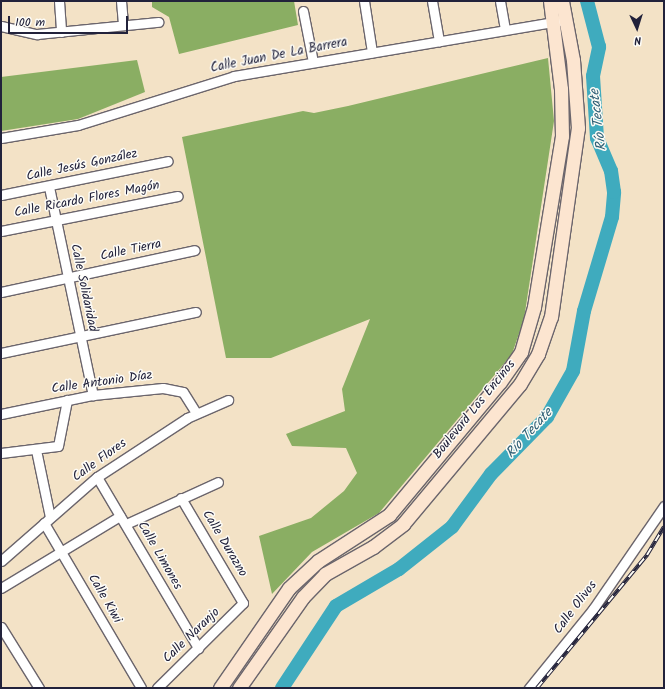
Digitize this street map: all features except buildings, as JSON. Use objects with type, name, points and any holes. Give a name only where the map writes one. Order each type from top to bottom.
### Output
[{"type":"main road","name":"Boulevard Los Encinos","points":[[220,688],[252,640],[300,576],[389,516],[500,382],[521,352],[534,312],[562,136],[561,89],[554,22],[550,1]]},
{"type":"main road","name":"Boulevard Los Encinos","points":[[239,688],[265,648],[314,584],[403,524],[520,384],[538,354],[551,317],[577,140],[577,94],[567,20],[562,1]]},
{"type":"main road","points":[[252,640],[265,648]]},
{"type":"street","points":[[59,1],[61,32]]},
{"type":"street","points":[[121,1],[123,25]]},
{"type":"street","points":[[364,1],[372,52]]},
{"type":"street","points":[[432,1],[439,41]]},
{"type":"street","points":[[500,1],[505,30]]},
{"type":"street","points":[[303,11],[313,62]]},
{"type":"street","name":"Calle Juan De La Barrera","points":[[1,138],[78,125],[209,83],[313,62],[567,20]]},
{"type":"street","points":[[1,26],[32,34],[158,22]]},
{"type":"street","name":"Calle Jesús González","points":[[1,195],[49,187],[168,161]]},
{"type":"street","name":"Calle Solidaridad","points":[[49,187],[93,395]]},
{"type":"street","name":"Calle Ricardo Flores Magón","points":[[1,231],[178,196]]},
{"type":"street","name":"Calle Tierra","points":[[1,292],[195,250]]},
{"type":"street","points":[[1,353],[196,312]]},
{"type":"street","name":"Calle Antonio Díaz","points":[[1,414],[93,395],[179,390],[196,413]]},
{"type":"street","points":[[1,453],[36,450],[58,446],[67,400]]},
{"type":"street","name":"Calle Flores","points":[[1,561],[97,476],[196,413],[228,400]]},
{"type":"street","name":"Calle Kiwi","points":[[36,450],[47,520],[61,551],[141,688]]},
{"type":"street","name":"Calle Limones","points":[[97,476],[198,648]]},
{"type":"street","points":[[126,524],[218,482]]},
{"type":"street","name":"Calle Durazno","points":[[181,498],[244,603]]},
{"type":"street","name":"Calle Olivos","points":[[529,688],[551,664],[641,542],[664,506]]},
{"type":"street","points":[[1,588],[120,516]]},
{"type":"street","name":"Calle Naranjo","points":[[157,688],[244,603]]},
{"type":"street","points":[[1,627],[39,688]]},
{"type":"green space","points":[[152,1],[294,1],[298,25],[179,54],[169,17],[152,7]]},
{"type":"green space","points":[[548,58],[554,121],[524,319],[512,354],[379,513],[312,552],[272,594],[259,536],[311,518],[344,491],[357,473],[346,448],[292,446],[286,434],[345,411],[342,389],[370,319],[271,358],[226,358],[182,137],[303,111],[314,113],[348,106]]},
{"type":"green space","points":[[137,60],[145,92],[78,119],[1,131],[1,77]]},
{"type":"waterway","name":"Río Tecate","points":[[282,688],[336,606],[399,569],[452,527],[491,474],[547,417],[573,371],[584,311],[612,217],[614,192],[611,171],[597,138],[593,76],[599,47],[587,1]]},
{"type":"railway","points":[[537,688],[647,555],[664,527]]}]
